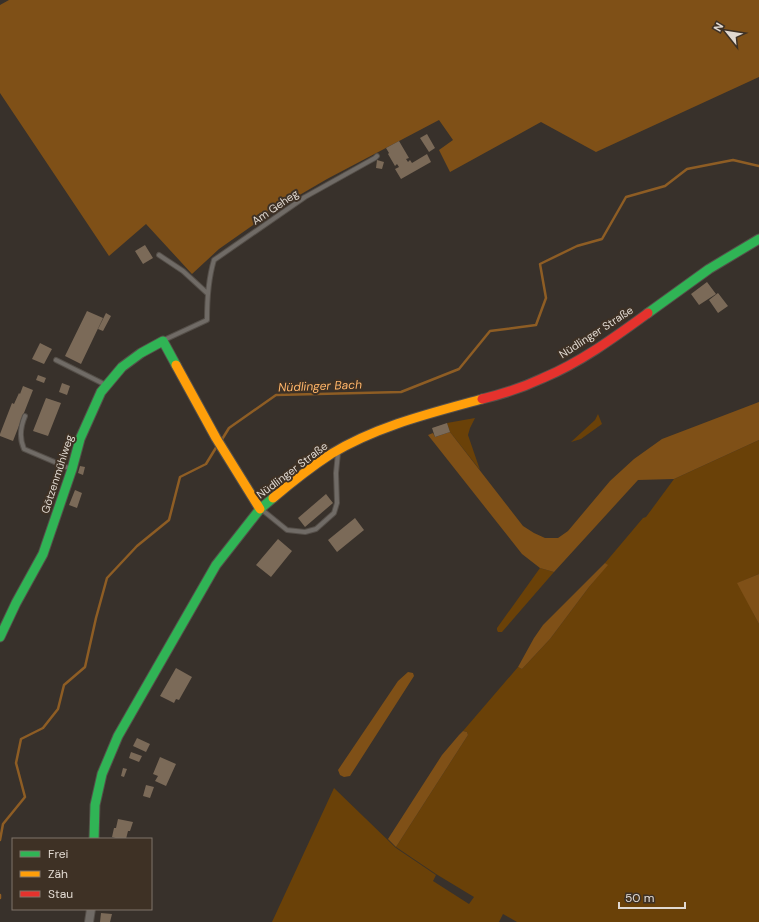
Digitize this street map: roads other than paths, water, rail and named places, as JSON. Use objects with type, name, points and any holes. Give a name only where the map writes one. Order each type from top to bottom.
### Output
[{"type":"street","name":"Nüdlinger Straße","points":[[94,838],[95,805],[102,774],[118,736],[216,565],[260,508],[294,480],[331,454],[377,431],[428,413],[490,398],[519,388],[544,378],[580,360],[614,338],[709,269],[759,239]]},
{"type":"street","name":"Götzenmühlweg","points":[[0,635],[43,554],[72,469],[80,439],[101,392],[122,367],[141,353],[163,340]]},
{"type":"street","points":[[163,340],[216,438],[260,508]]},
{"type":"street","points":[[89,922],[91,910]]},
{"type":"lane","name":"Am Geheg","points":[[163,340],[207,320],[210,274],[214,260],[305,197],[376,158],[377,156]]},
{"type":"lane","points":[[159,255],[183,271],[208,293]]},
{"type":"lane","points":[[56,360],[107,386]]},
{"type":"lane","points":[[25,416],[22,424],[20,442],[24,449],[72,469]]},
{"type":"lane","points":[[260,508],[287,530],[305,532],[316,529],[334,513],[337,503],[336,474],[338,450]]},
{"type":"waterway","name":"Nüdlinger Bach","points":[[221,441],[229,428],[276,395],[401,392],[459,369],[490,331],[536,325],[546,298],[540,264],[577,246],[602,239],[626,197],[665,186],[687,169],[733,160],[759,166]]},
{"type":"waterway","name":"Nüdlinger Bach","points":[[0,840],[3,824],[25,797],[16,763],[21,739],[43,728],[58,709],[64,685],[85,667],[107,578],[137,546],[169,520],[180,477],[206,464],[217,446]]}]
